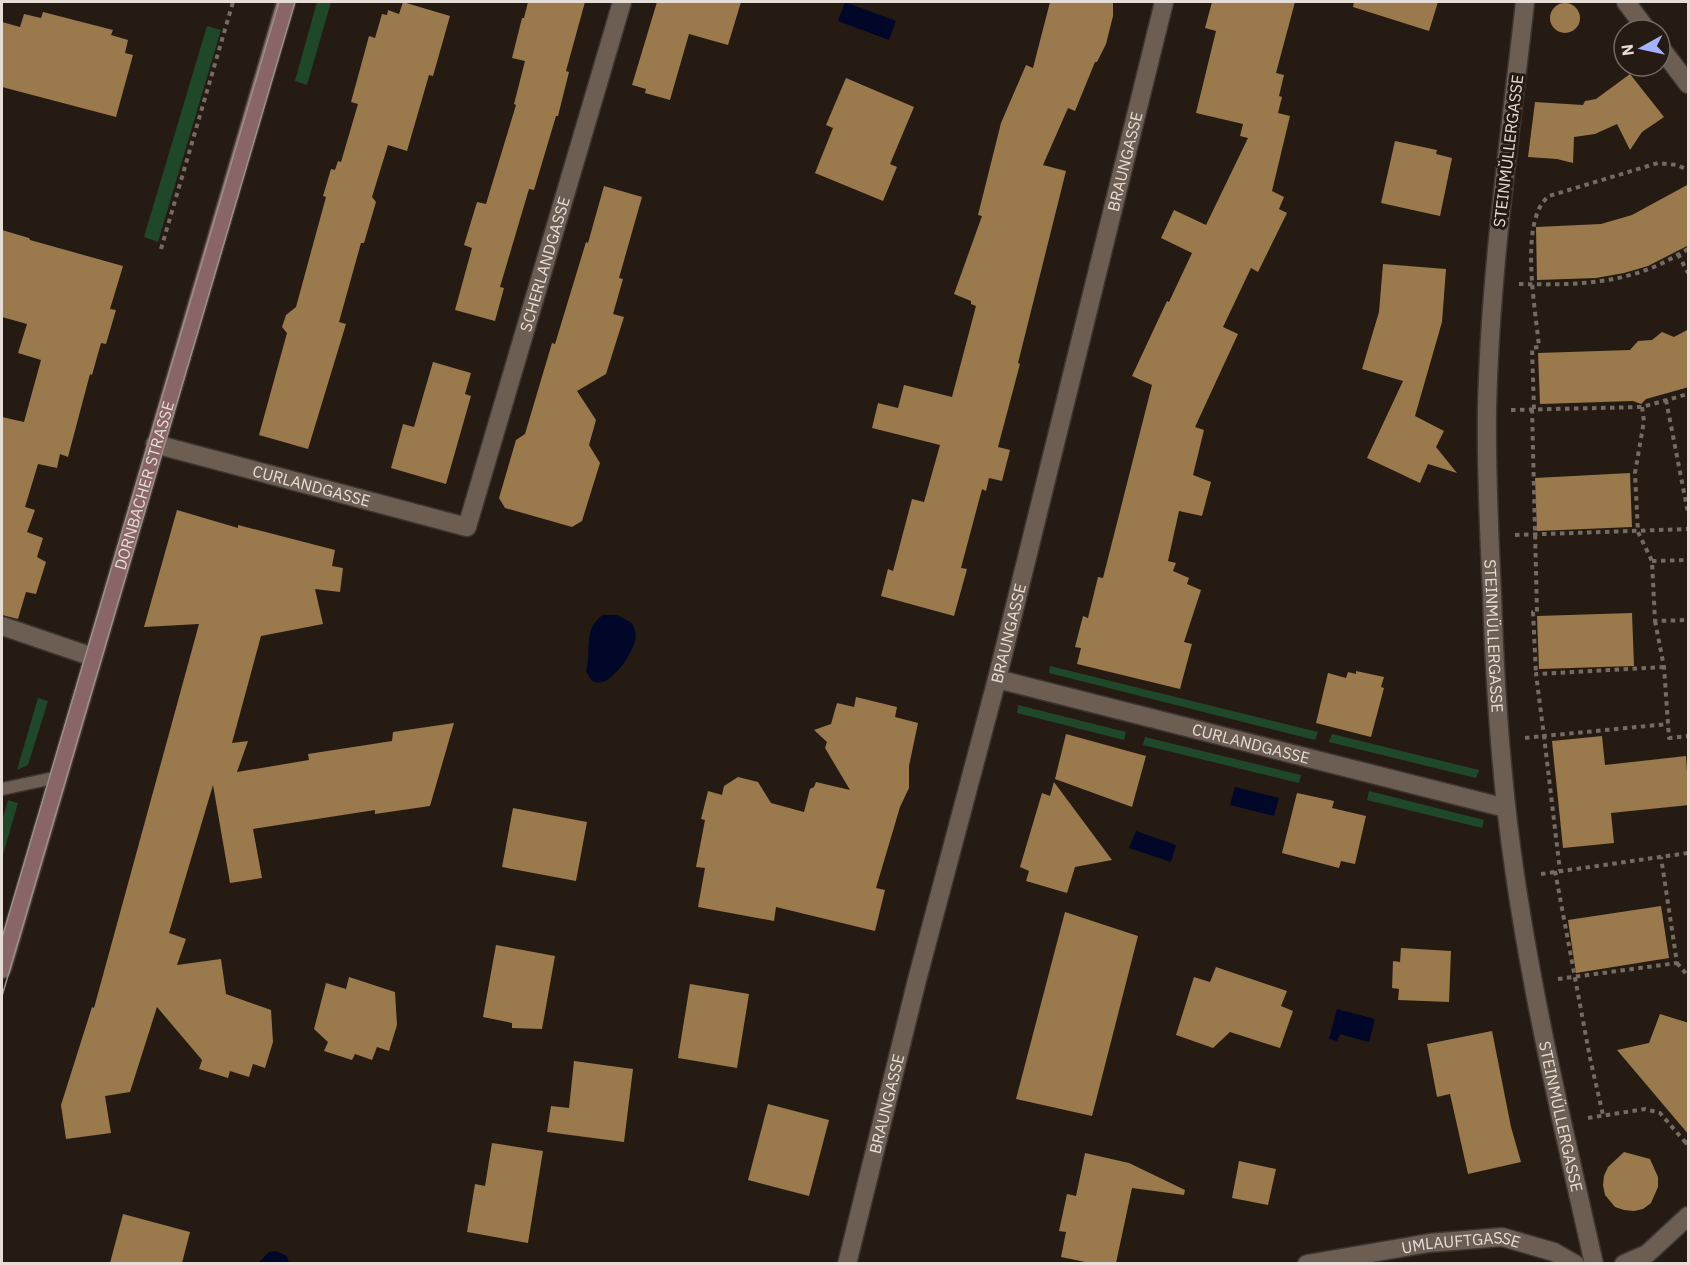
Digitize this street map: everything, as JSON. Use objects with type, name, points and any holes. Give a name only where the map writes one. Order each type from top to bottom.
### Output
[{"type":"main road","name":"DORNBACHER STRASSE","points":[[2,967],[286,2]]},
{"type":"street","name":"SCHERLANDGASSE","points":[[467,527],[622,2]]},
{"type":"street","name":"BRAUNGASSE","points":[[847,1263],[917,980],[997,679],[1164,2]]},
{"type":"street","name":"STEINMÜLLERGASSE","points":[[1526,2],[1493,283],[1487,410],[1489,537],[1495,668],[1506,808],[1515,877],[1562,1122],[1594,1263]]},
{"type":"street","points":[[1626,2],[1638,18]]},
{"type":"street","points":[[1672,62],[1689,84]]},
{"type":"street","name":"CURLANDGASSE","points":[[155,444],[467,527]]},
{"type":"street","points":[[2,626],[93,657]]},
{"type":"street","name":"CURLANDGASSE","points":[[997,679],[1506,808]]},
{"type":"street","points":[[1624,1263],[1647,1254],[1689,1216]]},
{"type":"street","name":"UMLAUFTGASSE","points":[[1307,1263],[1429,1243],[1502,1237],[1554,1252],[1575,1263]]},
{"type":"lane","points":[[2,789],[58,777]]},
{"type":"path","points":[[160,249],[233,2]]},
{"type":"path","points":[[1603,1115],[1574,977],[1558,871],[1536,674],[1533,612],[1537,612],[1532,348],[1539,347],[1532,284],[1532,227],[1542,201],[1549,196],[1658,163],[1677,165],[1689,170]]},
{"type":"path","points":[[1509,284],[1599,282],[1622,278],[1644,271],[1689,249]]},
{"type":"path","points":[[1678,254],[1689,273]]},
{"type":"path","points":[[1502,410],[1642,407],[1689,394]]},
{"type":"path","points":[[1666,400],[1689,513]]},
{"type":"path","points":[[1642,407],[1644,421],[1635,473],[1638,532],[1652,561],[1655,621],[1664,667],[1669,738],[1689,736]]},
{"type":"path","points":[[1507,534],[1689,529]]},
{"type":"path","points":[[1652,561],[1689,560]]},
{"type":"path","points":[[1655,621],[1689,620]]},
{"type":"path","points":[[1536,674],[1664,667]]},
{"type":"path","points":[[1516,738],[1668,724]]},
{"type":"path","points":[[1515,877],[1689,853]]},
{"type":"path","points":[[1660,857],[1677,963],[1689,976]]},
{"type":"path","points":[[1548,981],[1677,963]]},
{"type":"path","points":[[1562,1122],[1645,1109],[1660,1113],[1688,1143]]},
{"type":"green space","points":[[317,2],[331,2],[307,85],[295,81]]},
{"type":"green space","points":[[207,26],[221,30],[158,242],[144,237]]},
{"type":"green space","points":[[1050,666],[1318,732],[1315,740],[1049,673]]},
{"type":"green space","points":[[38,698],[48,701],[28,765],[17,770]]},
{"type":"green space","points":[[1018,705],[1126,732],[1124,740],[1017,713]]},
{"type":"green space","points":[[1332,734],[1479,770],[1476,778],[1329,742]]},
{"type":"green space","points":[[1145,737],[1301,775],[1299,783],[1143,745]]},
{"type":"green space","points":[[1369,791],[1484,820],[1482,828],[1367,800]]},
{"type":"green space","points":[[8,800],[18,803],[2,858],[2,821]]},
{"type":"water","points":[[845,2],[896,21],[889,40],[838,21]]},
{"type":"water","points":[[603,615],[617,615],[632,623],[636,638],[630,654],[614,675],[608,680],[595,682],[586,671],[589,641],[592,627]]},
{"type":"water","points":[[1235,787],[1279,798],[1274,816],[1230,805]]},
{"type":"water","points":[[1136,831],[1176,845],[1171,862],[1129,848]]},
{"type":"water","points":[[1337,1009],[1375,1019],[1369,1042],[1340,1034],[1337,1041],[1329,1039]]},
{"type":"water","points":[[276,1251],[287,1256],[289,1263],[258,1263],[269,1252]]},
{"type":"building","points":[[403,2],[450,16],[433,76],[429,75],[407,151],[388,145],[372,197],[376,202],[364,243],[361,243],[339,322],[346,324],[308,449],[259,435],[287,333],[282,327],[286,315],[296,307],[326,197],[323,196],[331,169],[335,170],[338,161],[341,162],[358,104],[351,102],[369,36],[375,38],[382,14],[387,15],[388,10],[399,14]]},
{"type":"building","points":[[528,2],[585,2],[566,71],[569,72],[558,116],[556,116],[534,190],[529,189],[500,287],[504,288],[495,321],[455,310],[472,248],[464,245],[477,202],[486,204],[516,105],[514,104],[525,61],[512,58]]},
{"type":"building","points":[[657,2],[741,2],[728,45],[689,34],[670,100],[645,93],[646,89],[632,85]]},
{"type":"building","points":[[1050,2],[1113,2],[1113,16],[1106,44],[1095,62],[1075,111],[1068,108],[1043,165],[1066,171],[998,447],[1010,450],[1002,481],[989,478],[986,491],[982,489],[961,568],[967,569],[954,616],[881,596],[888,569],[893,571],[912,499],[924,502],[940,445],[872,428],[878,403],[898,408],[904,385],[952,397],[976,306],[971,304],[971,301],[954,294],[982,216],[978,215],[1001,123],[1026,65],[1033,68]]},
{"type":"building","points":[[1212,2],[1295,2],[1276,73],[1284,75],[1278,113],[1290,116],[1272,191],[1284,197],[1279,209],[1287,213],[1258,272],[1251,268],[1223,327],[1238,334],[1195,427],[1204,430],[1193,475],[1211,482],[1202,516],[1179,511],[1168,561],[1176,563],[1173,571],[1189,578],[1187,584],[1201,590],[1184,642],[1192,644],[1180,689],[1077,664],[1081,648],[1075,647],[1083,616],[1088,618],[1098,577],[1103,578],[1152,385],[1132,376],[1192,253],[1161,238],[1174,210],[1206,225],[1248,138],[1240,136],[1243,124],[1196,113],[1216,31],[1205,28]]},
{"type":"building","points":[[1354,2],[1438,2],[1429,31],[1353,7]]},
{"type":"building","points":[[1565,3],[1576,7],[1580,18],[1576,29],[1565,33],[1554,29],[1550,18],[1554,7]]},
{"type":"building","points":[[43,12],[113,30],[111,35],[128,40],[125,53],[133,55],[116,117],[2,87],[2,22],[20,27],[24,14],[41,18]]},
{"type":"building","points":[[846,78],[914,107],[890,164],[897,167],[883,201],[815,173],[833,128],[826,125]]},
{"type":"building","points":[[1625,78],[1633,78],[1664,117],[1642,132],[1630,150],[1617,124],[1595,134],[1574,137],[1573,163],[1557,159],[1528,157],[1535,102],[1583,105],[1585,101],[1596,99]]},
{"type":"building","points":[[1395,141],[1437,150],[1436,154],[1452,158],[1440,216],[1381,203]]},
{"type":"building","points":[[1689,184],[1689,245],[1648,266],[1624,273],[1596,278],[1537,280],[1536,227],[1601,224],[1632,215]]},
{"type":"building","points":[[604,186],[642,197],[619,278],[623,279],[613,314],[624,317],[606,374],[577,391],[596,420],[589,445],[600,463],[582,521],[572,527],[505,508],[499,498],[516,440],[525,434],[552,343],[555,344],[586,242],[588,243]]},
{"type":"building","points":[[2,230],[123,266],[110,309],[116,310],[106,344],[101,343],[92,375],[90,374],[68,457],[60,454],[57,468],[38,464],[25,507],[35,510],[27,532],[43,538],[37,557],[46,562],[36,594],[26,592],[18,619],[2,615],[2,417],[24,422],[41,360],[18,353],[27,324],[2,317]]},
{"type":"building","points":[[1383,264],[1446,269],[1442,322],[1415,416],[1444,431],[1436,447],[1457,473],[1428,464],[1420,483],[1367,458],[1403,381],[1362,369],[1379,312]]},
{"type":"building","points":[[1689,329],[1689,387],[1646,399],[1641,404],[1633,401],[1540,404],[1538,353],[1630,350],[1638,341],[1652,340],[1662,332],[1674,337]]},
{"type":"building","points":[[433,362],[471,373],[465,394],[471,396],[446,484],[391,468],[403,424],[414,427]]},
{"type":"building","points":[[1630,473],[1632,527],[1537,531],[1535,478]]},
{"type":"building","points":[[177,510],[238,528],[238,525],[335,550],[332,566],[343,568],[340,592],[315,589],[323,624],[261,636],[232,743],[248,741],[237,772],[309,760],[308,754],[392,741],[393,732],[454,723],[430,806],[375,814],[375,810],[253,829],[262,878],[230,883],[213,785],[169,933],[186,939],[177,965],[221,959],[226,994],[271,1010],[273,1042],[265,1068],[253,1064],[249,1077],[230,1071],[228,1078],[199,1069],[202,1060],[157,1007],[130,1092],[105,1096],[111,1133],[66,1139],[61,1105],[92,1007],[94,1008],[199,624],[144,627]]},
{"type":"building","points":[[1632,613],[1634,666],[1539,669],[1537,616]]},
{"type":"building","points":[[1356,671],[1384,677],[1381,687],[1384,688],[1371,737],[1316,723],[1328,673],[1346,678],[1348,672],[1356,674]]},
{"type":"building","points":[[856,697],[897,707],[895,717],[918,723],[909,766],[909,788],[900,807],[876,888],[885,890],[875,931],[776,907],[774,921],[698,907],[705,868],[696,867],[705,820],[701,819],[708,791],[722,795],[724,786],[738,777],[758,782],[771,803],[804,812],[810,789],[816,782],[850,790],[825,748],[827,742],[814,730],[831,724],[837,703],[854,707]]},
{"type":"building","points":[[1066,734],[1146,756],[1132,807],[1055,779]]},
{"type":"building","points":[[1602,736],[1605,765],[1686,756],[1689,805],[1611,813],[1614,843],[1563,848],[1552,741]]},
{"type":"building","points":[[1054,782],[1112,860],[1075,867],[1067,893],[1026,881],[1029,871],[1020,867],[1042,793],[1050,796]]},
{"type":"building","points":[[1297,793],[1334,801],[1332,808],[1366,816],[1355,864],[1341,861],[1339,868],[1282,853]]},
{"type":"building","points":[[513,808],[587,822],[576,881],[502,867]]},
{"type":"building","points":[[1661,906],[1669,958],[1576,973],[1568,920]]},
{"type":"building","points":[[1065,912],[1138,936],[1092,1116],[1016,1099]]},
{"type":"building","points":[[496,945],[555,956],[542,1029],[512,1028],[512,1023],[483,1017]]},
{"type":"building","points":[[1401,948],[1451,951],[1449,1002],[1398,1000],[1399,989],[1392,988],[1393,961],[1400,962]]},
{"type":"building","points":[[1216,967],[1287,991],[1281,1006],[1293,1011],[1280,1048],[1230,1032],[1213,1048],[1176,1035],[1194,977],[1210,982]]},
{"type":"building","points":[[349,977],[395,992],[397,1025],[389,1051],[377,1047],[372,1060],[355,1054],[352,1060],[324,1051],[328,1042],[314,1029],[326,983],[346,989]]},
{"type":"building","points":[[690,984],[749,994],[737,1068],[678,1058]]},
{"type":"building","points":[[1660,1014],[1689,1023],[1689,1135],[1617,1050],[1649,1043]]},
{"type":"building","points":[[1492,1031],[1511,1127],[1521,1162],[1468,1174],[1450,1094],[1437,1097],[1427,1044]]},
{"type":"building","points":[[574,1061],[633,1069],[624,1142],[547,1132],[551,1106],[569,1108]]},
{"type":"building","points":[[768,1104],[829,1120],[809,1196],[748,1180]]},
{"type":"building","points":[[492,1143],[543,1151],[528,1243],[467,1232],[475,1184],[485,1186]]},
{"type":"building","points":[[1624,1152],[1650,1159],[1658,1177],[1658,1187],[1651,1203],[1643,1209],[1634,1211],[1615,1207],[1605,1195],[1604,1176],[1608,1167]]},
{"type":"building","points":[[1085,1153],[1129,1163],[1185,1190],[1184,1195],[1132,1188],[1116,1263],[1090,1263],[1061,1257],[1066,1232],[1059,1231],[1067,1194],[1076,1196]]},
{"type":"building","points":[[1239,1161],[1276,1169],[1268,1205],[1232,1198]]},
{"type":"building","points":[[123,1214],[190,1232],[182,1263],[110,1263]]},
{"type":"tram line","points":[[2,938],[279,2]]},
{"type":"tram line","points":[[2,996],[295,2]]}]
